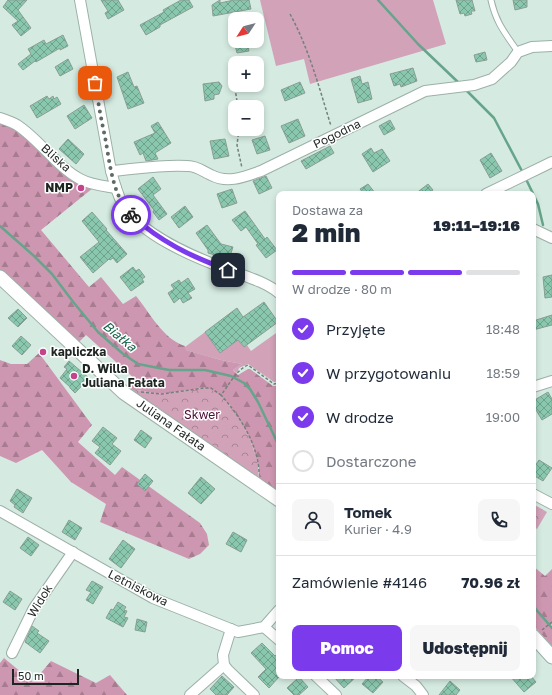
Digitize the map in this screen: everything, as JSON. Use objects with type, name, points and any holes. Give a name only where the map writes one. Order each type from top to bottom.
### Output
[{"type":"street","points":[[82,1],[111,171],[122,202],[130,213],[154,234],[178,249],[261,282],[276,291]]},
{"type":"street","points":[[518,52],[532,47],[552,46]]},
{"type":"street","name":"Pogodna","points":[[111,171],[179,165],[190,166],[223,180],[244,177],[261,171],[425,91],[474,85],[492,79],[511,62],[518,52]]},
{"type":"street","name":"Bliska","points":[[0,118],[16,124],[28,133],[66,169],[79,179],[88,183],[116,188]]},
{"type":"street","points":[[492,191],[552,162]]},
{"type":"street","points":[[536,230],[552,238]]},
{"type":"street","name":"Juliana Fałata","points":[[0,277],[74,348],[124,393],[276,498]]},
{"type":"street","points":[[536,386],[552,381]]},
{"type":"street","points":[[536,496],[552,504]]},
{"type":"street","name":"Letniskowa","points":[[0,510],[153,598],[238,632],[264,627]]},
{"type":"street","name":"Widok","points":[[12,653],[34,608],[73,552]]},
{"type":"street","points":[[276,613],[264,627],[276,637]]},
{"type":"street","points":[[231,629],[223,655],[224,665],[254,695]]},
{"type":"street","points":[[538,632],[552,657]]},
{"type":"street","points":[[190,695],[224,665]]},
{"type":"street","points":[[319,679],[336,695]]},
{"type":"street","points":[[407,679],[416,686],[423,695]]},
{"type":"lane","points":[[491,0],[494,15],[518,52]]},
{"type":"path","points":[[290,14],[308,51],[334,135]]},
{"type":"path","points":[[238,136],[237,145],[244,177]]},
{"type":"path","points":[[220,395],[240,369],[248,365],[274,384],[276,384]]},
{"type":"path","points":[[126,393],[136,390],[162,394],[211,388],[230,405],[253,448],[259,469],[259,485]]},
{"type":"path","points":[[538,632],[552,622]]},
{"type":"green space","points":[[260,0],[433,0],[446,44],[310,84],[304,59],[276,66]]},
{"type":"green space","points":[[0,118],[16,124],[66,169],[98,184],[41,230],[89,287],[101,277],[123,304],[136,296],[164,332],[177,343],[185,346],[186,350],[221,360],[242,364],[233,370],[238,375],[250,369],[273,386],[276,386],[276,498],[259,485],[259,469],[253,447],[246,431],[230,405],[204,388],[162,394],[136,390],[124,393],[136,380],[86,335],[74,347],[0,277]]},
{"type":"green space","points":[[205,332],[220,353],[238,340],[244,347],[247,345],[251,351],[276,333],[276,382],[274,382],[248,364],[239,368],[237,373],[233,370],[242,364],[189,351],[186,350],[185,347]]},
{"type":"green space","points":[[39,353],[92,425],[78,442],[115,475],[122,467],[200,523],[207,534],[209,545],[200,554],[189,559],[100,522],[106,504],[71,482],[42,450],[16,463],[0,456],[0,360],[11,364],[27,364]]},
{"type":"green space","name":"Skwer","points":[[204,388],[212,390],[228,403],[241,421],[256,457],[259,485],[126,393],[136,390],[162,394]]},
{"type":"green space","points":[[536,506],[547,512],[537,529],[536,528]]},
{"type":"green space","points":[[536,568],[545,576],[552,569],[552,624],[550,626],[552,628],[552,646],[536,628]]},
{"type":"green space","points":[[4,658],[33,682],[51,661],[96,683],[110,675],[127,695],[0,695],[0,663]]},
{"type":"building","points":[[8,0],[27,0],[18,10],[31,28],[21,36],[12,25],[18,21],[3,7]]},
{"type":"building","points":[[101,0],[118,0],[124,10],[108,19],[105,13],[108,11]]},
{"type":"building","points":[[181,0],[189,0],[193,7],[160,25],[160,27],[146,35],[140,25],[164,12],[163,10]]},
{"type":"building","points":[[220,0],[220,3],[234,0],[249,0],[251,9],[228,12],[213,16],[212,5]]},
{"type":"building","points":[[456,0],[472,0],[475,11],[471,11],[472,14],[465,16],[464,13],[460,14]]},
{"type":"building","points":[[513,0],[527,0],[527,7],[515,10]]},
{"type":"building","points":[[63,35],[68,46],[60,50],[60,48],[36,62],[35,61],[23,70],[18,64],[31,54],[28,49],[44,40],[46,44]]},
{"type":"building","points":[[236,48],[248,48],[249,51],[237,53]]},
{"type":"building","points":[[485,52],[487,60],[476,62],[474,55]]},
{"type":"building","points":[[68,59],[73,69],[60,76],[55,67]]},
{"type":"building","points":[[413,68],[417,81],[401,87],[400,84],[394,86],[390,74]]},
{"type":"building","points":[[128,72],[134,87],[137,86],[144,103],[128,109],[117,77]]},
{"type":"building","points":[[360,76],[362,84],[368,82],[372,99],[358,103],[351,79]]},
{"type":"building","points":[[219,82],[222,86],[219,94],[214,95],[214,99],[205,101],[203,84]]},
{"type":"building","points":[[300,82],[305,93],[285,101],[281,90]]},
{"type":"building","points":[[47,96],[49,99],[53,96],[54,99],[57,97],[61,104],[37,118],[30,106]]},
{"type":"building","points":[[84,105],[92,118],[75,129],[67,116]]},
{"type":"building","points":[[298,119],[305,136],[289,143],[281,126]]},
{"type":"building","points":[[390,120],[395,129],[384,135],[379,126]]},
{"type":"building","points":[[158,122],[171,143],[155,153],[158,159],[146,161],[143,153],[140,155],[134,142],[155,133],[151,126]]},
{"type":"building","points":[[265,136],[270,150],[257,154],[252,140]]},
{"type":"building","points":[[68,139],[84,154],[76,164],[59,149]]},
{"type":"building","points":[[225,139],[229,156],[214,159],[210,141]]},
{"type":"building","points":[[330,146],[334,153],[306,169],[301,161]]},
{"type":"building","points":[[371,148],[374,153],[382,149],[390,161],[373,172],[362,154]]},
{"type":"building","points":[[491,153],[502,171],[490,178],[480,160]]},
{"type":"building","points":[[266,176],[272,188],[259,194],[253,181]]},
{"type":"building","points":[[153,177],[161,189],[153,195],[167,214],[159,220],[153,212],[154,210],[138,189]]},
{"type":"building","points":[[368,184],[374,191],[362,191],[360,189]]},
{"type":"building","points":[[428,184],[433,190],[432,191],[419,191]]},
{"type":"building","points":[[232,189],[237,203],[222,208],[217,194]]},
{"type":"building","points":[[185,206],[193,217],[179,228],[171,217]]},
{"type":"building","points":[[245,211],[265,239],[267,237],[276,251],[266,258],[256,245],[258,244],[246,227],[241,231],[232,220]]},
{"type":"building","points":[[92,212],[127,254],[117,263],[113,258],[110,260],[109,259],[93,273],[80,257],[99,242],[82,221]]},
{"type":"building","points":[[207,225],[221,244],[233,247],[229,259],[208,253],[208,250],[196,233]]},
{"type":"building","points":[[133,267],[136,271],[139,269],[145,277],[142,279],[144,282],[131,291],[120,277]]},
{"type":"building","points":[[552,275],[552,297],[545,298],[543,277]]},
{"type":"building","points":[[188,278],[195,289],[188,293],[192,298],[183,303],[180,298],[174,303],[168,293],[174,289],[171,285],[179,280],[181,283]]},
{"type":"building","points":[[264,302],[276,319],[276,323],[244,347],[238,340],[220,353],[205,332],[237,308],[243,317]]},
{"type":"building","points":[[18,309],[27,318],[18,327],[8,318]]},
{"type":"building","points":[[552,315],[552,325],[536,329],[536,320]]},
{"type":"building","points":[[21,336],[31,345],[22,355],[12,346]]},
{"type":"building","name":"D. Willa Juliana Fałata","points":[[69,361],[89,378],[75,393],[60,378],[67,369],[64,367]]},
{"type":"building","points":[[548,392],[552,399],[552,414],[542,420],[536,410],[536,399]]},
{"type":"building","points":[[103,427],[117,438],[112,444],[121,451],[110,465],[95,453],[100,447],[92,441]]},
{"type":"building","points":[[141,430],[152,438],[145,448],[134,440]]},
{"type":"building","points":[[539,460],[552,468],[543,481],[536,477],[536,464]]},
{"type":"building","points":[[145,474],[153,481],[145,491],[137,484]]},
{"type":"building","points":[[201,477],[215,489],[201,504],[188,493]]},
{"type":"building","points":[[17,489],[32,498],[23,513],[14,507],[15,505],[10,501]]},
{"type":"building","points":[[69,520],[82,528],[75,540],[62,532]]},
{"type":"building","points":[[233,532],[247,540],[241,552],[226,544]]},
{"type":"building","points":[[28,537],[39,545],[31,556],[20,548]]},
{"type":"building","points":[[123,540],[135,549],[121,568],[109,559]]},
{"type":"building","points":[[92,581],[103,587],[93,604],[86,600],[91,592],[86,590]]},
{"type":"building","points":[[10,591],[22,599],[15,610],[3,602]]},
{"type":"building","points":[[118,602],[126,607],[124,610],[127,611],[124,617],[128,618],[123,627],[106,618],[111,609],[113,610]]},
{"type":"building","points":[[137,619],[147,622],[145,632],[135,630]]},
{"type":"building","points":[[32,626],[39,631],[37,633],[49,641],[40,653],[25,642]]},
{"type":"building","points":[[262,643],[275,656],[276,655],[277,679],[269,688],[258,677],[266,669],[251,653]]},
{"type":"building","points":[[222,676],[234,687],[227,695],[216,695],[210,689]]},
{"type":"building","points":[[297,679],[301,679],[308,687],[299,695],[294,695],[287,688]]},
{"type":"building","points":[[336,679],[354,679],[344,688]]},
{"type":"building","points":[[366,679],[380,679],[383,682],[373,693],[362,684]]},
{"type":"building","points":[[513,679],[534,679],[536,682],[524,692]]},
{"type":"building","points":[[450,681],[460,690],[456,695],[439,695]]},
{"type":"waterway","points":[[378,0],[418,44],[460,84]]},
{"type":"waterway","points":[[465,89],[494,118],[523,173]]},
{"type":"waterway","points":[[525,177],[532,191]]},
{"type":"waterway","points":[[536,200],[543,225]]},
{"type":"waterway","name":"Białka","points":[[0,226],[52,274],[98,332],[122,353],[138,364],[169,370],[205,370],[231,376],[244,383],[250,389],[258,402],[276,440]]},
{"type":"waterway","name":"Białka","points":[[536,609],[552,628]]},
{"type":"way so far","points":[[95,83],[111,171],[122,202],[131,215]]},
{"type":"place","name":"NMP","points":[[81,188]]},
{"type":"place","name":"kapliczka","points":[[43,352]]},
{"type":"place","name":"D. Willa Juliana Fałata","points":[[74,376]]},
{"type":"route","points":[[131,215],[154,234],[178,249],[228,270]]}]
